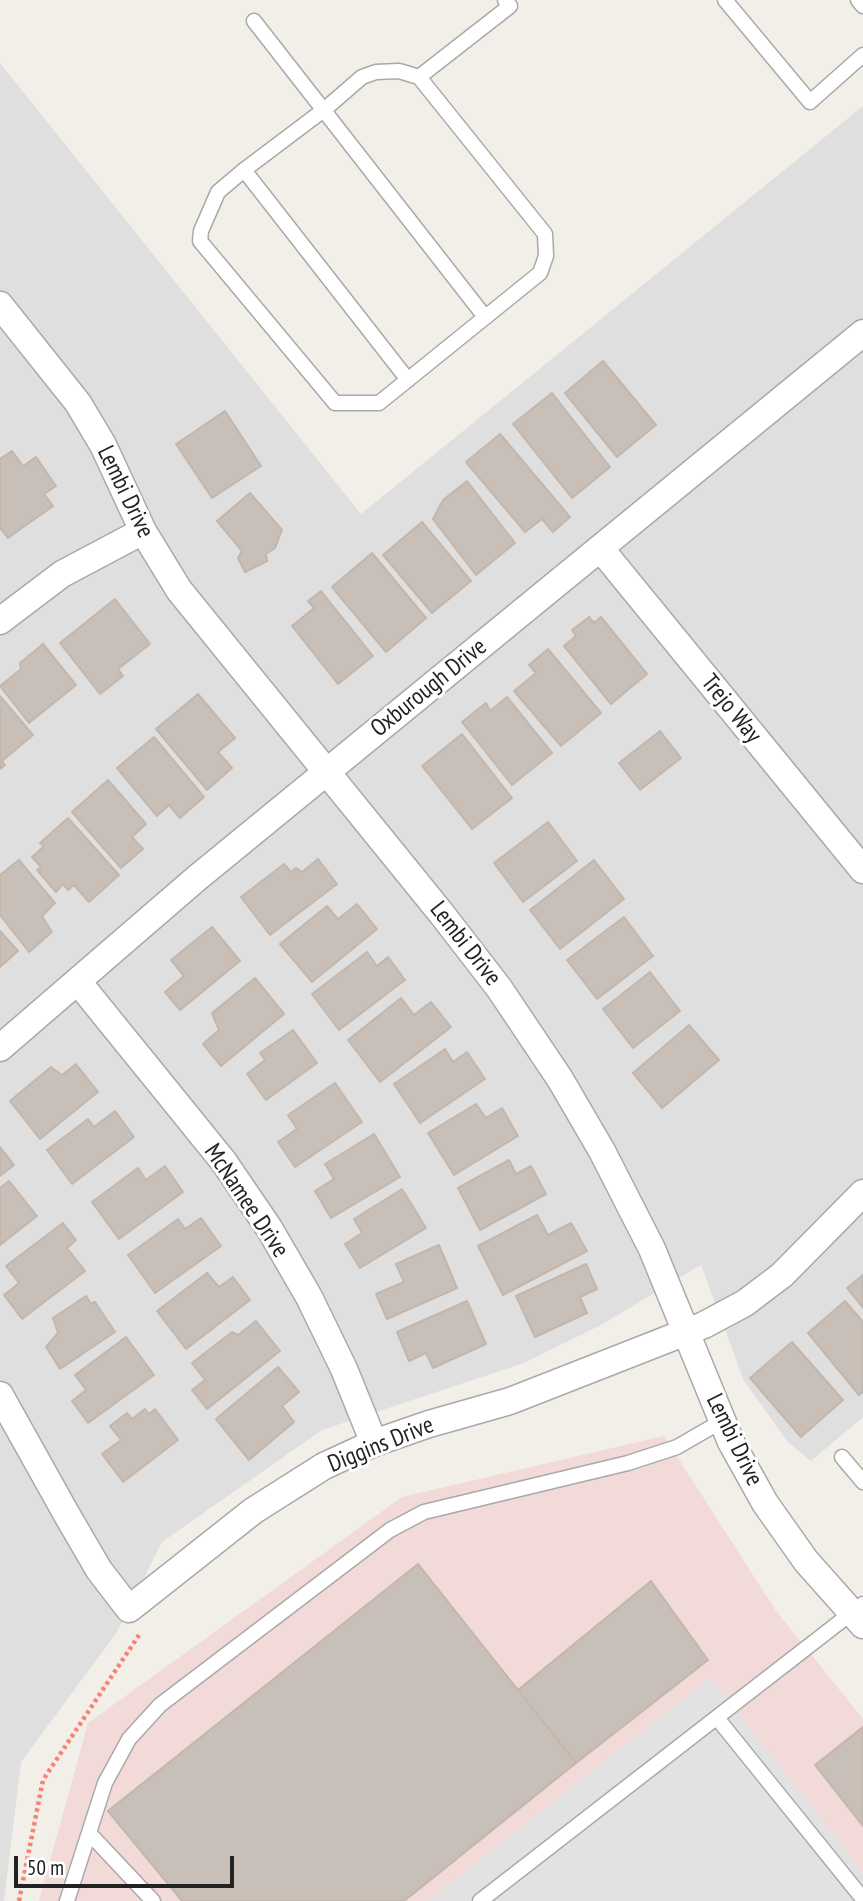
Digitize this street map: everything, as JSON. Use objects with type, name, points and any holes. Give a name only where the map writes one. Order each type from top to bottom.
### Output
[{"type":"street","name":"Lembi Drive","points":[[0,305],[78,403],[103,445],[143,531],[179,590],[499,988],[560,1079],[602,1151],[646,1236],[722,1421],[765,1503],[806,1561],[859,1614]]},
{"type":"street","name":"Oxburough Drive","points":[[0,1048],[79,983],[197,878],[863,333]]},
{"type":"street","points":[[0,621],[62,574],[143,531]]},
{"type":"street","name":"Trejo Way","points":[[600,548],[863,870]]},
{"type":"street","name":"McNamee Drive","points":[[79,983],[224,1162],[269,1228],[309,1297],[344,1369],[374,1443]]},
{"type":"street","name":"Diggins Drive","points":[[129,1609],[276,1495],[324,1466],[374,1443],[510,1401],[687,1332],[745,1303],[782,1275],[863,1193]]},
{"type":"street","points":[[0,1395],[99,1570],[129,1609]]},
{"type":"lane","points":[[419,76],[510,6],[505,0]]},
{"type":"lane","points":[[725,0],[810,102],[863,55]]},
{"type":"lane","points":[[858,0],[863,6]]},
{"type":"lane","points":[[254,22],[325,109],[485,317]]},
{"type":"lane","points":[[399,71],[419,76],[545,234],[546,256],[540,273],[379,403],[335,403],[200,241],[201,231],[218,192],[325,109],[362,77],[376,72],[399,71]]},
{"type":"lane","points":[[244,170],[408,380]]},
{"type":"lane","points":[[67,1901],[105,1783],[129,1740],[160,1705],[390,1530],[424,1512],[677,1447],[722,1421]]},
{"type":"lane","points":[[842,1457],[863,1482]]},
{"type":"lane","points":[[480,1901],[717,1718],[859,1614]]},
{"type":"lane","points":[[717,1718],[863,1899]]},
{"type":"lane","points":[[89,1833],[153,1901]]},
{"type":"path","points":[[19,1901],[43,1780],[136,1640],[140,1630],[129,1609]]},
{"type":"shaded area","points":[[0,63],[361,514],[863,106],[863,1417],[811,1461],[788,1442],[744,1381],[701,1265],[601,1325],[524,1363],[322,1430],[162,1542],[117,1632],[21,1762],[4,1901],[0,1901]]},
{"type":"shaded area","points":[[664,1436],[776,1611],[863,1719],[863,1901],[39,1901],[88,1723],[402,1497]]},
{"type":"shaded area","points":[[710,1678],[863,1872],[863,1901],[428,1901]]},
{"type":"building","points":[[603,361],[656,425],[617,457],[565,393]]},
{"type":"building","points":[[552,393],[610,467],[572,498],[513,424]]},
{"type":"building","points":[[225,411],[261,466],[212,498],[176,444]]},
{"type":"building","points":[[500,434],[570,517],[553,532],[542,519],[525,532],[466,462]]},
{"type":"building","points":[[12,451],[23,466],[36,457],[56,486],[44,494],[53,506],[8,538],[0,528],[0,459]]},
{"type":"building","points":[[467,481],[515,543],[476,575],[433,519],[443,500]]},
{"type":"building","points":[[250,493],[282,530],[275,548],[266,554],[267,561],[245,572],[238,558],[242,551],[217,521]]},
{"type":"building","points":[[422,522],[471,581],[432,613],[383,555]]},
{"type":"building","points":[[372,553],[426,618],[386,652],[332,587]]},
{"type":"building","points":[[321,591],[373,656],[338,684],[292,626],[314,608],[308,601]]},
{"type":"building","points":[[115,599],[150,644],[118,669],[123,676],[100,694],[60,643]]},
{"type":"building","points":[[589,617],[594,623],[601,617],[647,674],[611,704],[564,646],[576,636],[572,630]]},
{"type":"building","points":[[43,644],[76,685],[29,723],[0,686],[21,669],[20,663]]},
{"type":"building","points":[[548,649],[601,713],[561,746],[514,691],[536,673],[529,665]]},
{"type":"building","points":[[198,694],[235,738],[218,752],[232,768],[207,790],[156,729]]},
{"type":"building","points":[[0,696],[33,735],[2,761],[5,765],[0,769]]},
{"type":"building","points":[[507,697],[552,753],[512,785],[462,722],[486,703],[490,711]]},
{"type":"building","points":[[660,731],[681,758],[640,790],[619,763]]},
{"type":"building","points":[[462,734],[512,798],[472,829],[422,766]]},
{"type":"building","points":[[154,737],[204,797],[180,818],[169,805],[157,816],[117,768]]},
{"type":"building","points":[[108,780],[146,824],[132,837],[143,849],[121,868],[72,812]]},
{"type":"building","points":[[68,818],[119,875],[89,902],[74,885],[68,890],[63,884],[56,892],[37,870],[41,867],[32,857],[44,846],[40,843]]},
{"type":"building","points":[[548,822],[577,861],[523,902],[494,863]]},
{"type":"building","points":[[318,859],[337,884],[270,935],[241,897],[284,864],[291,872],[296,868],[302,872]]},
{"type":"building","points":[[19,860],[55,903],[42,916],[52,932],[29,952],[0,915],[0,875]]},
{"type":"building","points":[[594,860],[624,899],[560,949],[530,910]]},
{"type":"building","points":[[357,904],[377,929],[312,982],[280,944],[327,906],[338,919]]},
{"type":"building","points":[[624,917],[653,956],[597,999],[567,960]]},
{"type":"building","points":[[212,927],[240,961],[180,1010],[165,992],[184,976],[171,960]]},
{"type":"building","points":[[0,931],[18,951],[0,967]]},
{"type":"building","points":[[367,952],[377,966],[388,957],[405,980],[339,1030],[312,994]]},
{"type":"building","points":[[650,972],[680,1011],[633,1048],[603,1009]]},
{"type":"building","points":[[255,978],[284,1014],[221,1066],[203,1044],[219,1030],[212,1013]]},
{"type":"building","points":[[401,998],[414,1015],[431,1002],[451,1027],[380,1082],[348,1040]]},
{"type":"building","points":[[689,1025],[719,1060],[662,1108],[633,1073]]},
{"type":"building","points":[[293,1030],[317,1063],[266,1100],[247,1074],[265,1060],[260,1053]]},
{"type":"building","points":[[445,1049],[453,1062],[467,1052],[485,1079],[420,1123],[394,1084]]},
{"type":"building","points":[[76,1064],[98,1092],[40,1139],[10,1101],[51,1067],[62,1075]]},
{"type":"building","points":[[335,1083],[362,1122],[295,1167],[278,1142],[297,1129],[288,1115]]},
{"type":"building","points":[[476,1104],[486,1118],[502,1108],[518,1136],[454,1175],[428,1133]]},
{"type":"building","points":[[115,1111],[134,1137],[72,1184],[47,1150],[88,1119],[94,1127]]},
{"type":"building","points":[[374,1134],[400,1177],[331,1218],[315,1191],[334,1179],[325,1164]]},
{"type":"building","points":[[0,1147],[14,1165],[0,1176]]},
{"type":"building","points":[[509,1160],[516,1174],[531,1166],[546,1194],[480,1230],[458,1188]]},
{"type":"building","points":[[165,1166],[183,1192],[119,1239],[92,1202],[138,1168],[146,1180]]},
{"type":"building","points":[[9,1181],[37,1216],[0,1245],[0,1188]]},
{"type":"building","points":[[402,1189],[426,1228],[360,1268],[345,1244],[362,1233],[354,1219]]},
{"type":"building","points":[[537,1215],[548,1235],[571,1223],[587,1251],[503,1295],[478,1246]]},
{"type":"building","points":[[201,1218],[221,1246],[155,1293],[128,1255],[178,1219],[185,1229]]},
{"type":"building","points":[[63,1223],[76,1240],[67,1248],[85,1271],[22,1319],[4,1295],[19,1283],[6,1266]]},
{"type":"building","points":[[439,1245],[457,1288],[387,1319],[376,1294],[404,1282],[396,1264]]},
{"type":"building","points":[[586,1264],[597,1289],[580,1297],[587,1313],[535,1337],[516,1296]]},
{"type":"building","points":[[207,1273],[219,1287],[233,1277],[250,1300],[186,1349],[157,1311]]},
{"type":"building","points":[[863,1275],[863,1308],[847,1288]]},
{"type":"building","points":[[86,1296],[91,1304],[95,1302],[115,1332],[60,1369],[46,1347],[58,1333],[53,1318]]},
{"type":"building","points":[[467,1301],[486,1344],[433,1368],[426,1353],[409,1361],[397,1332]]},
{"type":"building","points":[[845,1301],[863,1322],[863,1392],[859,1395],[808,1333]]},
{"type":"building","points":[[256,1321],[280,1351],[207,1409],[192,1390],[205,1380],[192,1363],[232,1332],[238,1335]]},
{"type":"building","points":[[126,1337],[154,1375],[88,1423],[72,1401],[86,1390],[75,1375]]},
{"type":"building","points":[[792,1342],[843,1400],[801,1437],[750,1378]]},
{"type":"building","points":[[278,1367],[299,1392],[282,1406],[294,1422],[249,1460],[216,1419]]},
{"type":"building","points":[[145,1409],[149,1414],[155,1409],[178,1440],[123,1482],[102,1454],[121,1440],[110,1426],[127,1413],[132,1419]]},
{"type":"building","points":[[418,1564],[576,1763],[404,1901],[182,1901],[108,1811]]},
{"type":"building","points":[[651,1581],[708,1660],[576,1763],[518,1690]]},
{"type":"building","points":[[863,1727],[863,1826],[815,1765]]}]
